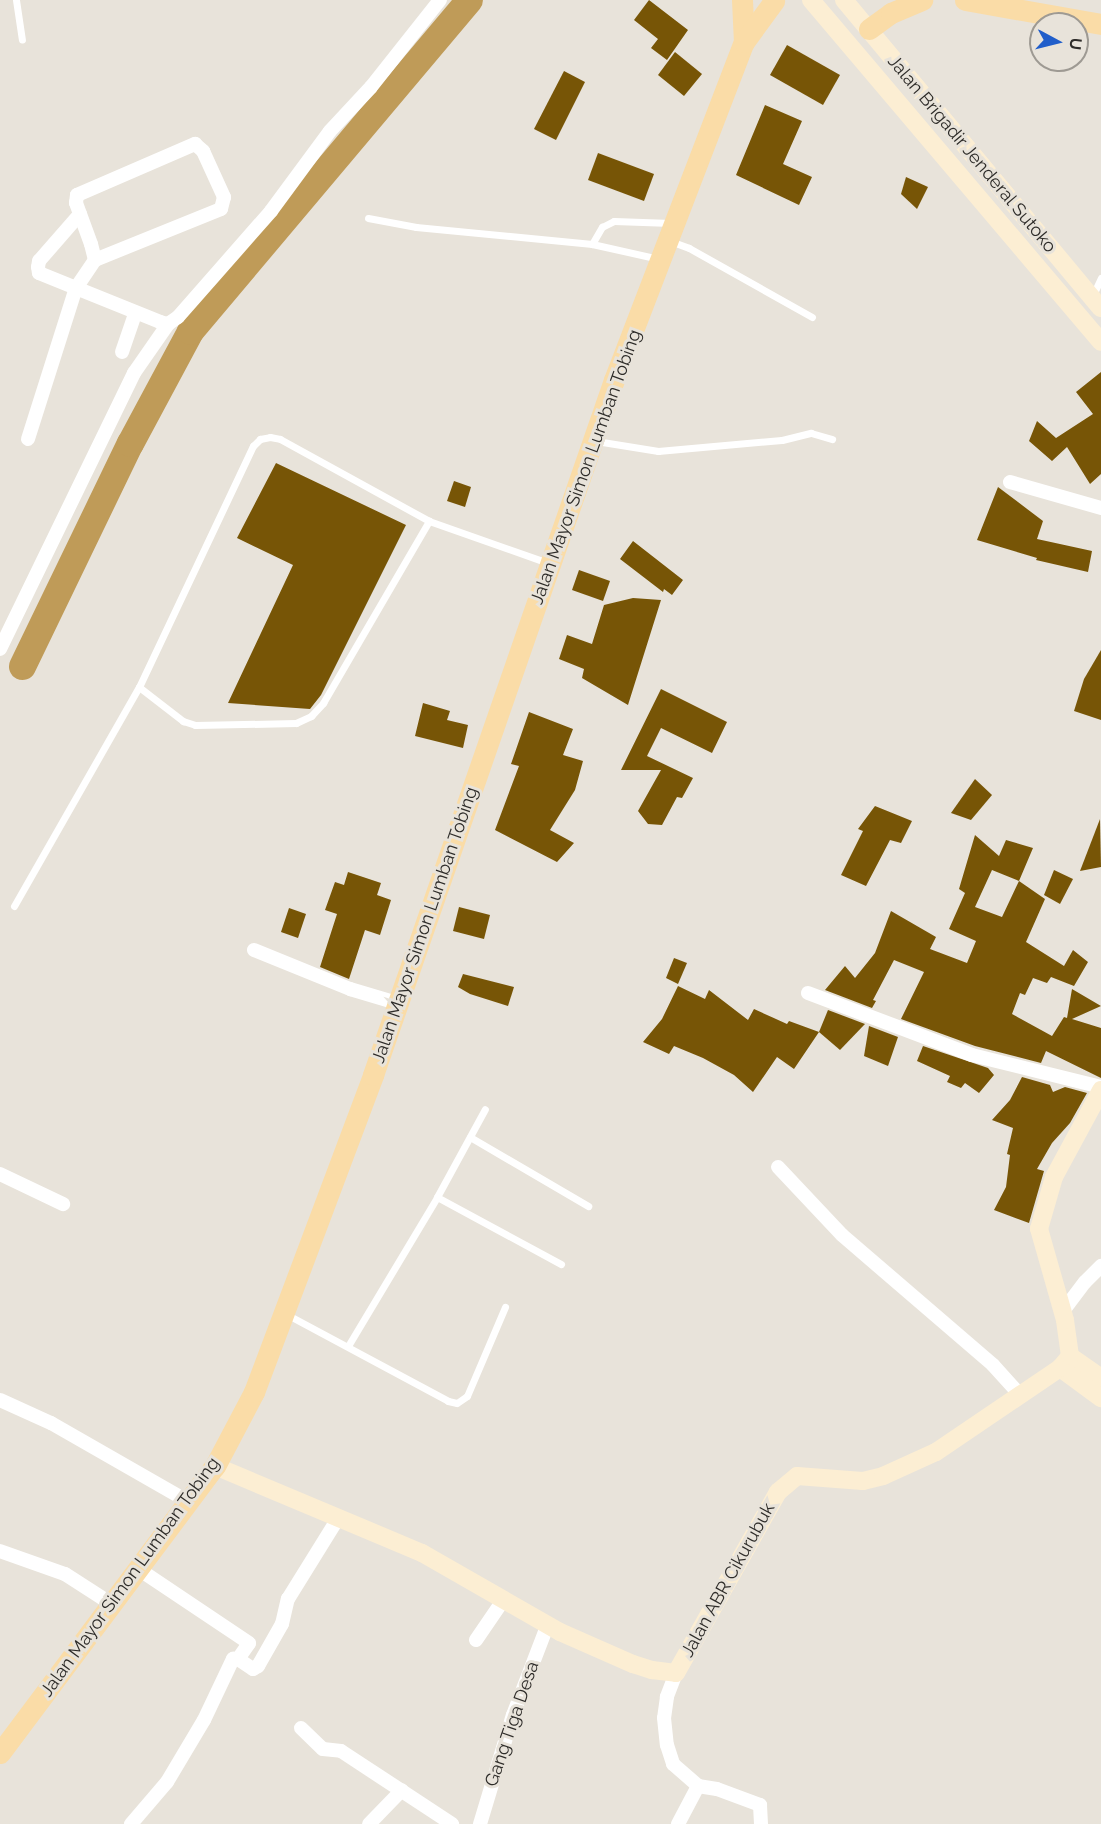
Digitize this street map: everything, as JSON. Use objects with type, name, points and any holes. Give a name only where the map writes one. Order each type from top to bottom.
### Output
[{"type":"main road","name":"Jalan Mayor Simon Lumban Tobing","points":[[742,0],[744,42]]},
{"type":"main road","name":"Jalan Mayor Simon Lumban Tobing","points":[[0,1753],[215,1466],[254,1392],[373,1075],[614,380],[744,42],[778,0]]},
{"type":"main road","points":[[869,29],[891,13],[922,0]]},
{"type":"main road","points":[[965,0],[1101,24]]},
{"type":"street","points":[[0,649],[134,373],[168,324],[178,317],[271,211],[330,131],[371,87],[440,0]]},
{"type":"street","points":[[811,0],[1101,342]]},
{"type":"street","name":"Jalan Brigadir Jenderal Sutoko","points":[[844,0],[1096,302]]},
{"type":"street","points":[[28,439],[76,288],[95,260],[221,208],[224,197],[203,151],[195,144],[76,195],[75,203],[95,260]]},
{"type":"street","points":[[80,214],[39,261],[39,273],[135,314],[168,324]]},
{"type":"street","points":[[122,352],[135,314]]},
{"type":"street","points":[[1010,482],[1101,508]]},
{"type":"street","points":[[254,950],[350,989],[397,1003]]},
{"type":"street","points":[[808,993],[972,1055],[1101,1088],[1054,1177],[1039,1229],[1063,1311],[1065,1362],[1101,1398]]},
{"type":"street","points":[[778,1167],[842,1235],[993,1365],[1021,1396]]},
{"type":"street","points":[[0,1174],[63,1204]]},
{"type":"street","points":[[1063,1311],[1085,1282],[1101,1266]]},
{"type":"street","points":[[1065,1362],[1101,1378]]},
{"type":"street","name":"Jalan ABR Cikurubuk","points":[[215,1466],[337,1520],[422,1553],[548,1624],[633,1664],[652,1670],[676,1673],[778,1492],[797,1476],[863,1481],[883,1476],[936,1452],[1021,1396],[1065,1362]]},
{"type":"street","points":[[0,1400],[51,1424],[189,1502]]},
{"type":"street","points":[[238,1659],[253,1669],[258,1666],[282,1624],[288,1599],[337,1520]]},
{"type":"street","points":[[0,1551],[65,1574],[110,1604]]},
{"type":"street","points":[[131,1824],[167,1782],[204,1720],[233,1659],[238,1659],[249,1645],[247,1640],[137,1568]]},
{"type":"street","points":[[476,1640],[504,1599]]},
{"type":"street","name":"Gang Tiga Desa","points":[[480,1824],[513,1715],[548,1624]]},
{"type":"street","points":[[676,1673],[667,1697],[664,1718],[667,1745],[673,1764],[698,1786],[717,1789],[760,1805],[761,1824]]},
{"type":"street","points":[[301,1728],[323,1749],[341,1751],[452,1824]]},
{"type":"street","points":[[678,1824],[698,1786]]},
{"type":"street","points":[[369,1824],[402,1790]]},
{"type":"lane","points":[[16,0],[22,40]]},
{"type":"lane","points":[[368,218],[416,227],[592,244],[668,241]]},
{"type":"lane","points":[[592,244],[602,227],[614,221],[689,248],[812,317]]},
{"type":"lane","points":[[1096,302],[1101,278]]},
{"type":"lane","points":[[594,441],[658,451],[782,440],[811,433],[832,439]]},
{"type":"lane","points":[[14,906],[139,687],[253,446],[260,439],[270,437],[280,439],[429,521],[550,564]]},
{"type":"lane","points":[[139,687],[183,721],[195,725],[296,723],[310,716],[323,703],[429,521]]},
{"type":"lane","points":[[348,1346],[437,1197],[485,1109]]},
{"type":"lane","points":[[470,1137],[588,1206]]},
{"type":"lane","points":[[437,1197],[561,1264]]},
{"type":"lane","points":[[284,1313],[448,1401],[457,1403],[467,1396],[505,1307]]},
{"type":"building","points":[[649,0],[688,30],[667,60],[651,48],[658,39],[634,20]]},
{"type":"building","points":[[787,45],[840,75],[823,105],[770,75]]},
{"type":"building","points":[[675,52],[702,74],[684,96],[658,75]]},
{"type":"building","points":[[564,71],[585,82],[556,140],[534,129]]},
{"type":"building","points":[[765,105],[802,121],[783,164],[812,177],[799,205],[736,175]]},
{"type":"building","points":[[598,153],[654,174],[644,201],[588,180]]},
{"type":"building","points":[[906,177],[928,187],[917,209],[901,194]]},
{"type":"building","points":[[1101,372],[1101,474],[1090,484],[1067,447],[1052,461],[1029,441],[1037,421],[1056,438],[1093,414],[1076,392]]},
{"type":"building","points":[[276,463],[406,525],[321,695],[310,709],[228,703],[293,565],[237,538]]},
{"type":"building","points":[[454,481],[471,487],[465,507],[447,501]]},
{"type":"building","points":[[998,487],[1043,521],[1037,539],[1092,551],[1088,572],[1036,560],[1037,558],[977,540]]},
{"type":"building","points":[[633,541],[683,580],[672,595],[664,589],[663,592],[620,559]]},
{"type":"building","points":[[579,570],[610,581],[603,601],[572,590]]},
{"type":"building","points":[[633,598],[661,600],[628,705],[582,678],[584,669],[559,659],[567,635],[592,644],[604,605]]},
{"type":"building","points":[[1101,650],[1101,720],[1074,711],[1084,679]]},
{"type":"building","points":[[661,689],[727,722],[712,753],[661,728],[647,756],[693,778],[682,798],[677,797],[662,825],[648,824],[638,811],[661,770],[621,770]]},
{"type":"building","points":[[423,703],[450,711],[447,720],[468,725],[463,748],[415,736]]},
{"type":"building","points":[[529,712],[573,729],[563,755],[583,761],[575,790],[550,830],[574,843],[557,862],[495,830],[519,766],[511,764]]},
{"type":"building","points":[[975,779],[992,795],[971,820],[951,813]]},
{"type":"building","points":[[875,806],[912,821],[901,843],[890,840],[866,886],[841,875],[863,831],[858,829]]},
{"type":"building","points":[[1100,819],[1101,867],[1080,871]]},
{"type":"building","points":[[975,835],[999,856],[1006,840],[1033,848],[1019,881],[1045,899],[1026,942],[1064,966],[1073,950],[1088,962],[1074,986],[1051,977],[1047,983],[1033,978],[1025,995],[1020,993],[1012,1014],[1052,1036],[1064,1017],[1067,1018],[1072,989],[1101,1006],[1072,1019],[1101,1028],[1101,1078],[1046,1051],[1041,1063],[975,1046],[901,1019],[924,972],[894,960],[873,1000],[876,1001],[872,1008],[825,990],[845,966],[855,978],[875,953],[891,911],[936,937],[930,949],[967,963],[976,941],[949,929],[965,893],[959,889]],"holes":[[[992,870],[1019,881],[1002,917],[975,907]]]},
{"type":"building","points":[[1054,870],[1073,879],[1060,904],[1044,895]]},
{"type":"building","points":[[348,872],[381,883],[377,895],[391,900],[380,935],[365,930],[349,979],[320,967],[337,914],[325,910],[335,882],[344,885]]},
{"type":"building","points":[[459,907],[490,915],[484,939],[453,931]]},
{"type":"building","points":[[289,908],[306,914],[298,938],[281,932]]},
{"type":"building","points":[[674,958],[687,963],[678,984],[666,978]]},
{"type":"building","points":[[463,974],[514,987],[508,1006],[470,994],[458,987]]},
{"type":"building","points":[[678,986],[705,999],[709,990],[748,1020],[754,1009],[787,1024],[789,1021],[819,1032],[794,1069],[777,1057],[753,1092],[734,1075],[703,1058],[674,1046],[669,1054],[643,1042],[662,1019]]},
{"type":"building","points":[[828,1010],[865,1024],[840,1050],[819,1032]]},
{"type":"building","points":[[869,1026],[898,1037],[888,1066],[864,1056]]},
{"type":"building","points":[[923,1046],[988,1068],[994,1075],[979,1093],[965,1083],[961,1088],[947,1082],[950,1076],[917,1061]]},
{"type":"building","points":[[1022,1077],[1050,1085],[1053,1092],[1065,1087],[1087,1093],[1070,1123],[1052,1143],[1037,1169],[1044,1171],[1029,1223],[994,1210],[1006,1187],[1010,1155],[1007,1154],[1013,1128],[992,1120],[1010,1100]]},
{"type":"waterway","points":[[22,666],[130,443],[190,331],[469,0]]}]
